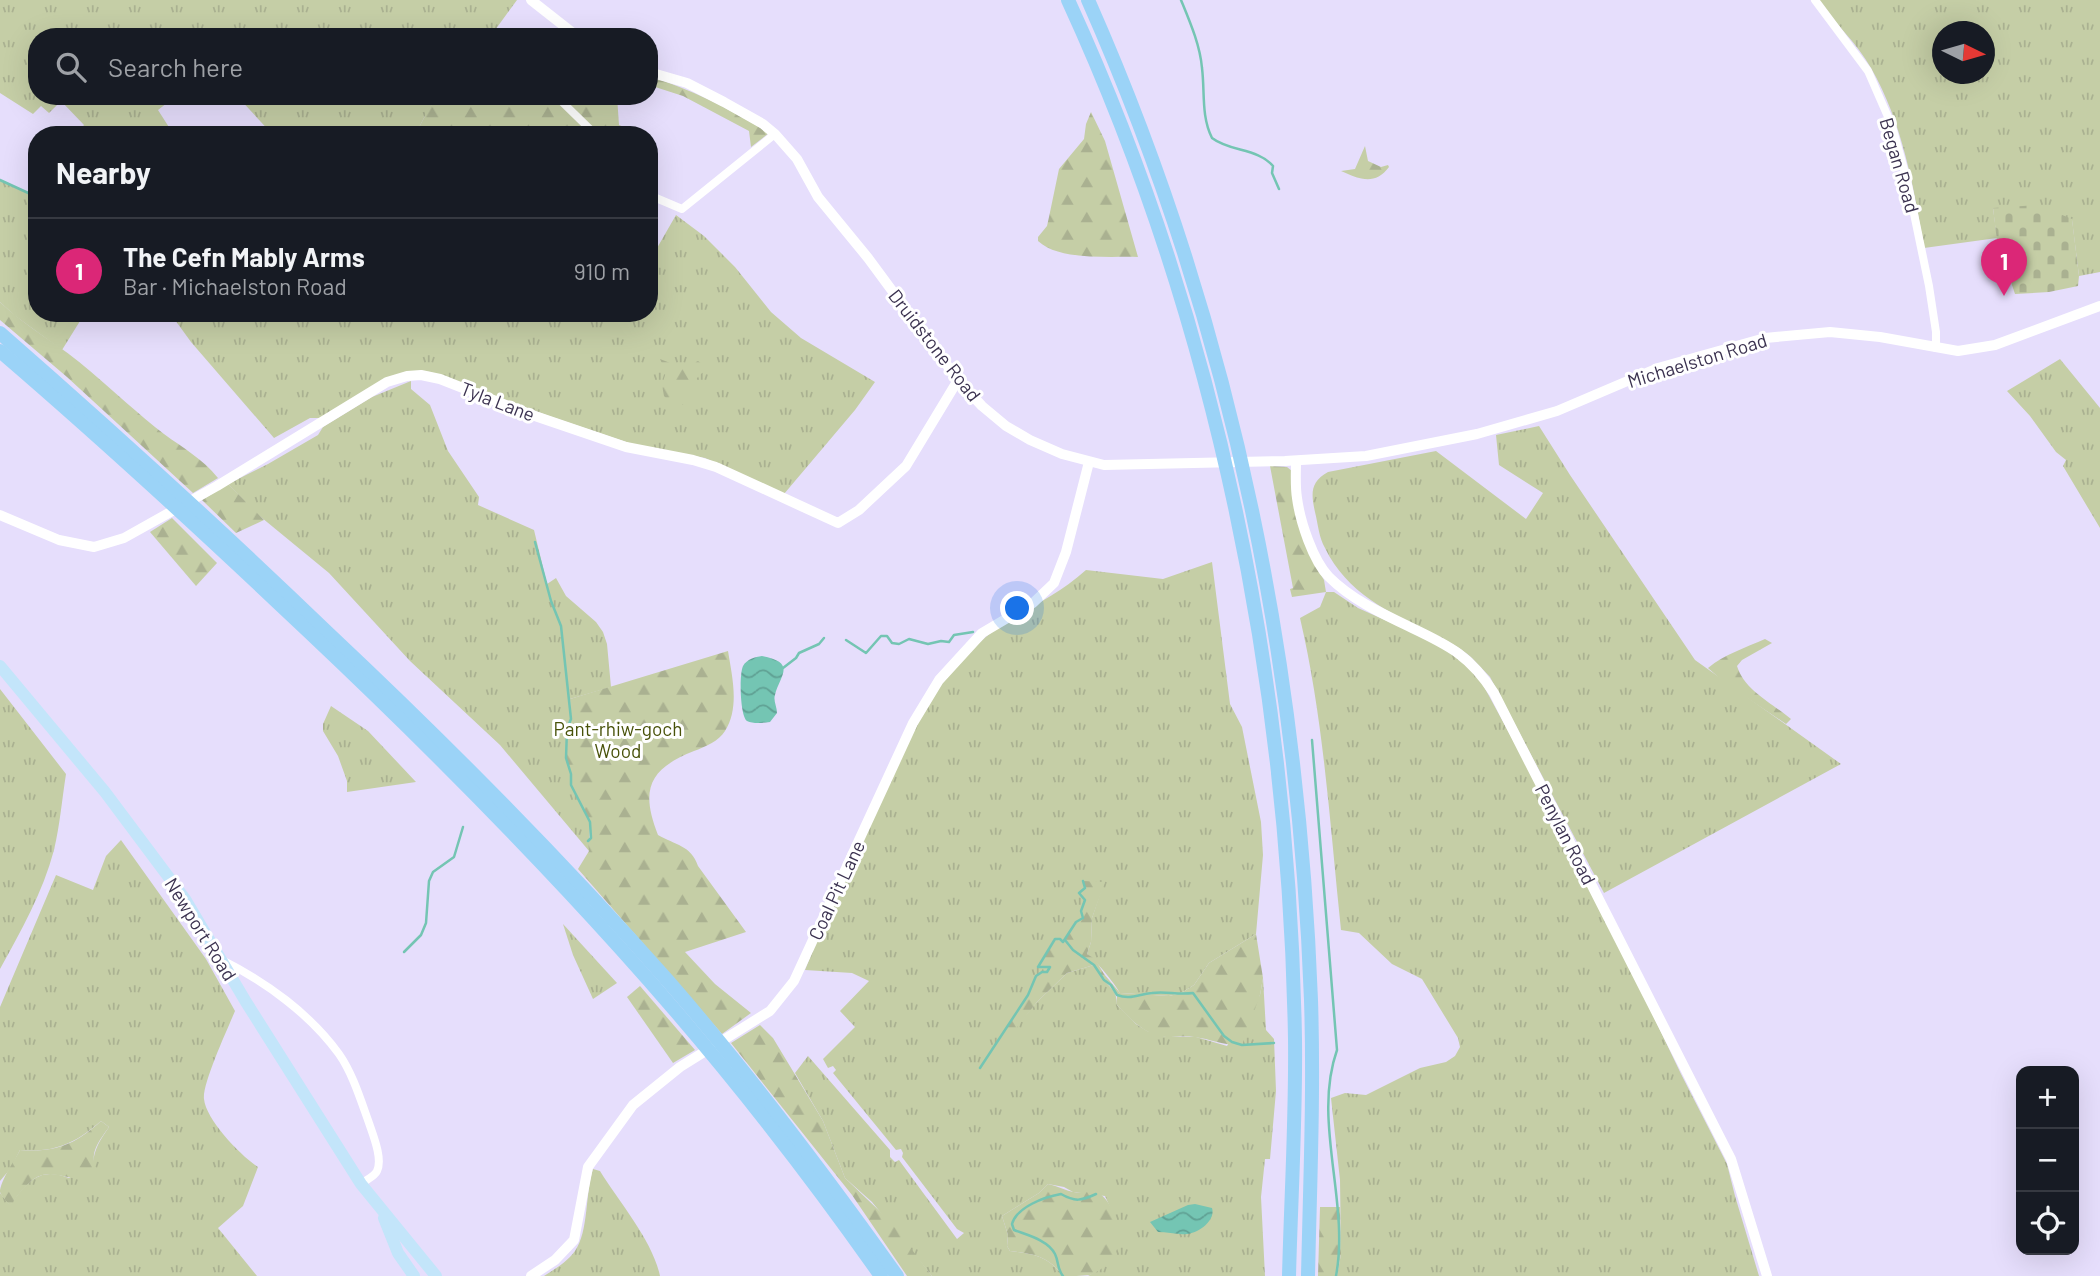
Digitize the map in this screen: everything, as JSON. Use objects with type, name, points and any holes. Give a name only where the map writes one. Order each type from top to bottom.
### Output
[{"type":"highway","points":[[1068,0],[1136,162],[1179,292],[1233,500],[1253,604],[1272,731],[1287,874],[1295,1038],[1289,1276]]},
{"type":"highway","points":[[1088,0],[1153,158],[1189,262],[1217,356],[1251,500],[1272,608],[1287,708],[1304,872],[1311,1001],[1312,1130],[1308,1276]]},
{"type":"highway","points":[[0,334],[264,571],[444,745],[575,878],[738,1065],[840,1196],[897,1276]]},
{"type":"highway","points":[[0,351],[161,493],[257,583],[393,713],[538,859],[623,951],[725,1070],[813,1182],[881,1276]]},
{"type":"main road","name":"Newport Road","points":[[0,666],[105,792],[185,899],[246,1002],[361,1184],[436,1276]]},
{"type":"main road","name":"Newport Road","points":[[379,1207],[398,1253],[414,1276]]},
{"type":"street","points":[[531,0],[561,28]]},
{"type":"street","name":"Began Road","points":[[1815,0],[1868,71],[1892,126],[1907,180],[1936,332],[1936,348]]},
{"type":"street","name":"Druidstone Road","points":[[658,75],[699,89],[763,124],[775,134],[796,159],[818,197],[875,268],[958,380],[982,406],[1006,426],[1030,440],[1089,462],[1132,465],[1296,460]]},
{"type":"street","points":[[565,105],[587,126]]},
{"type":"street","points":[[658,199],[682,209],[775,134]]},
{"type":"street","name":"Michaelston Road","points":[[1296,460],[1366,456],[1476,434],[1557,411],[1658,368],[1765,338],[1830,332],[1880,337],[1958,351],[1995,345],[2100,306]]},
{"type":"street","name":"Tyla Lane","points":[[0,515],[58,540],[94,547],[124,538],[387,382],[421,375],[471,389],[529,414],[626,447],[708,464],[838,523],[859,510],[906,466],[958,380]]},
{"type":"street","name":"Penylan Road","points":[[1296,460],[1297,498],[1308,541],[1328,576],[1353,597],[1442,642],[1474,664],[1494,693],[1731,1160],[1767,1276]]},
{"type":"street","name":"Coal Pit Lane","points":[[531,1276],[555,1260],[574,1240],[588,1167],[632,1105],[680,1067],[770,1011],[794,981],[907,735],[939,680],[982,634],[1033,603],[1054,583],[1066,552],[1089,462]]},
{"type":"street","points":[[222,960],[249,973],[298,1009],[340,1055],[360,1097],[379,1163],[377,1171],[361,1184]]},
{"type":"green space","points":[[0,0],[517,0],[497,28],[28,28],[28,105],[57,105],[49,113],[41,106],[33,114],[0,93]]},
{"type":"green space","points":[[1819,0],[2100,0],[2100,272],[2079,276],[2072,220],[1993,208],[1997,238],[1924,248],[1911,178],[1899,133],[1882,89],[1853,42]]},
{"type":"green space","points":[[658,79],[711,101],[769,133],[751,147],[749,131],[683,96],[658,88]]},
{"type":"green space","points":[[65,105],[164,105],[158,110],[168,126],[83,126]]},
{"type":"green space","points":[[245,105],[432,105],[426,110],[420,126],[265,126]]},
{"type":"green space","points":[[432,105],[618,105],[619,125],[622,126],[420,126],[425,110]]},
{"type":"green space","points":[[1091,112],[1105,141],[1138,257],[1071,255],[1038,241],[1047,226],[1059,169],[1084,139]]},
{"type":"green space","points":[[1365,146],[1368,161],[1381,167],[1388,165],[1384,173],[1366,179],[1341,171],[1355,169]]},
{"type":"green space","points":[[0,180],[28,193],[28,322],[79,322],[62,350],[0,302]]},
{"type":"green space","points":[[2038,205],[2072,219],[2078,286],[2049,292],[2015,294],[2006,267],[2000,266],[1993,208]]},
{"type":"green space","points":[[676,215],[704,236],[735,267],[771,312],[801,338],[875,382],[855,410],[784,494],[705,458],[635,445],[430,372],[418,371],[320,418],[310,418],[274,438],[177,322],[658,322],[658,246]]},
{"type":"green space","points":[[0,302],[79,362],[154,426],[199,459],[218,478],[193,493],[67,377],[0,320]]},
{"type":"green space","points":[[660,359],[683,368],[698,361],[707,368],[695,380],[694,397],[684,405],[672,404],[664,396],[662,385],[666,372]]},
{"type":"green space","points":[[2060,359],[2100,408],[2100,528],[2063,466],[2066,460],[2056,452],[2030,416],[2007,391]]},
{"type":"green space","points":[[411,381],[411,389],[430,405],[448,451],[479,497],[478,505],[534,530],[547,584],[556,578],[566,596],[596,622],[603,632],[607,644],[611,687],[570,699],[571,719],[567,729],[566,758],[571,785],[590,822],[589,851],[500,745],[410,661],[329,573],[256,513],[228,484],[318,435],[323,427],[372,397]]},
{"type":"green space","points":[[1539,426],[1695,660],[1841,764],[1604,893],[1490,677],[1462,650],[1384,609],[1345,577],[1323,544],[1313,500],[1315,484],[1328,472],[1436,451],[1526,519],[1543,493],[1499,465],[1496,435]]},
{"type":"green space","points":[[1270,466],[1287,467],[1292,471],[1314,563],[1324,580],[1326,592],[1292,597],[1290,589],[1293,588]]},
{"type":"green space","points":[[228,484],[264,520],[236,533],[202,500]]},
{"type":"green space","points":[[172,518],[217,563],[196,586],[150,532]]},
{"type":"green space","points":[[1212,562],[1230,704],[1242,727],[1261,822],[1263,855],[1256,934],[1209,963],[1194,985],[1181,993],[1169,996],[1120,993],[1105,972],[1087,954],[1091,942],[1092,918],[1104,882],[1083,882],[1083,918],[1063,942],[1054,939],[1038,966],[1050,967],[1047,972],[1036,976],[1028,995],[981,1068],[1037,1002],[1067,973],[1094,965],[1114,991],[1117,1005],[1147,1031],[1166,1037],[1196,1037],[1227,1046],[1260,995],[1263,978],[1266,1030],[1274,1039],[1276,1091],[1270,1159],[1265,1159],[1261,1197],[1265,1276],[1088,1276],[1101,1268],[1115,1251],[1115,1220],[1105,1196],[1073,1192],[1048,1184],[1039,1193],[1002,1216],[1010,1251],[1040,1257],[1052,1264],[1063,1276],[932,1276],[872,1202],[845,1178],[823,1121],[795,1073],[808,1056],[890,1150],[890,1157],[895,1162],[899,1160],[957,1239],[964,1233],[957,1229],[902,1157],[901,1149],[896,1150],[833,1073],[836,1070],[833,1066],[828,1068],[823,1059],[855,1027],[840,1011],[869,981],[852,973],[805,970],[851,861],[915,729],[937,690],[955,667],[997,628],[1086,570],[1163,579]]},
{"type":"green space","points":[[1326,592],[1334,592],[1358,608],[1425,638],[1467,663],[1482,683],[1584,871],[1727,1164],[1759,1276],[1337,1276],[1341,1254],[1340,1180],[1331,1098],[1345,1093],[1366,1095],[1420,1068],[1446,1062],[1455,1056],[1460,1047],[1458,1038],[1422,979],[1392,964],[1359,933],[1341,930],[1321,735],[1300,618],[1320,607]]},
{"type":"green space","points":[[1765,639],[1772,643],[1742,660],[1737,666],[1752,689],[1791,719],[1786,724],[1725,683],[1708,668],[1728,655]]},
{"type":"green space","name":"Pant-rhiw-goch Wood","points":[[728,651],[734,702],[730,722],[719,738],[667,765],[652,782],[650,793],[650,805],[658,835],[682,846],[691,854],[746,932],[685,952],[715,984],[751,1013],[722,1034],[578,869],[589,851],[590,822],[571,785],[566,758],[567,729],[571,719],[570,699]]},
{"type":"green space","points":[[0,689],[66,774],[58,831],[44,881],[0,969]]},
{"type":"green space","points":[[331,706],[368,731],[416,782],[347,792],[347,781],[338,756],[323,731],[323,724]]},
{"type":"green space","points":[[121,840],[206,959],[235,1011],[211,1069],[204,1099],[217,1127],[258,1167],[243,1206],[218,1228],[257,1276],[0,1276],[0,1193],[10,1205],[35,1178],[50,1174],[69,1178],[93,1164],[98,1145],[109,1127],[101,1121],[64,1145],[44,1150],[20,1150],[11,1168],[0,1181],[0,1007],[56,875],[93,890],[106,856]]},
{"type":"green space","points":[[1083,881],[1105,882],[1092,918],[1091,942],[1087,954],[1095,959],[1120,993],[1169,996],[1181,993],[1194,985],[1209,963],[1256,934],[1263,978],[1260,995],[1242,1045],[1194,1037],[1152,1034],[1133,1021],[1117,1005],[1117,995],[1094,965],[1067,973],[1037,1002],[984,1069],[980,1068],[1028,995],[1036,976],[1047,972],[1049,968],[1038,967],[1055,939],[1063,942],[1076,922],[1083,918],[1081,911],[1084,900],[1079,893],[1085,888]]},
{"type":"green space","points":[[563,924],[617,983],[593,999],[573,955]]},
{"type":"green space","points":[[640,986],[695,1050],[673,1063],[627,997]]},
{"type":"green space","points":[[760,1025],[773,1038],[823,1121],[845,1178],[890,1221],[932,1276],[907,1276],[852,1195],[731,1043]]},
{"type":"green space","points":[[101,1121],[109,1127],[95,1151],[96,1168],[92,1181],[45,1174],[30,1182],[10,1206],[0,1192],[20,1150],[44,1150],[64,1145],[83,1136]]},
{"type":"green space","points":[[593,1169],[600,1171],[635,1222],[650,1249],[660,1276],[544,1276],[568,1259],[579,1243],[585,1223]]},
{"type":"green space","points":[[1048,1184],[1081,1193],[1091,1190],[1105,1198],[1110,1205],[1117,1223],[1118,1241],[1115,1253],[1103,1268],[1090,1275],[1063,1276],[1046,1260],[1010,1251],[1002,1216],[1039,1193]]},
{"type":"green space","points":[[1320,1207],[1340,1207],[1341,1254],[1337,1276],[1318,1276]]},
{"type":"water","points":[[762,656],[780,662],[784,671],[775,697],[777,713],[770,722],[752,723],[747,721],[743,711],[742,670],[747,662]]},
{"type":"water","points":[[1188,1205],[1212,1208],[1213,1213],[1206,1225],[1192,1233],[1158,1232],[1150,1222]]},
{"type":"waterway","points":[[1181,0],[1201,59],[1205,113],[1212,138],[1267,160],[1273,166],[1272,173],[1279,189]]},
{"type":"waterway","points":[[0,180],[28,193]]},
{"type":"waterway","points":[[535,542],[551,601],[561,626],[571,719],[567,729],[566,758],[571,785],[590,822],[591,838],[588,841]]},
{"type":"waterway","points":[[846,640],[866,653],[881,636],[887,636],[892,643],[899,644],[909,639],[928,644],[949,642],[954,635],[973,632]]},
{"type":"waterway","points":[[783,668],[799,653],[819,644],[824,638]]},
{"type":"waterway","points":[[1312,740],[1337,1050],[1330,1077],[1328,1105],[1339,1219],[1336,1276]]},
{"type":"waterway","points":[[404,952],[421,935],[426,923],[429,881],[433,872],[454,857],[463,827]]},
{"type":"waterway","points":[[980,1068],[1028,995],[1036,976],[1047,972],[1050,967],[1038,967],[1055,939],[1063,942],[1076,922],[1083,918],[1081,911],[1085,900],[1079,893],[1085,888],[1083,881]]},
{"type":"waterway","points":[[1065,940],[1073,950],[1094,965],[1117,995],[1126,997],[1157,993],[1193,993],[1224,1036],[1232,1042],[1242,1045],[1274,1043]]},
{"type":"waterway","points":[[1063,1276],[1052,1249],[1037,1239],[1014,1230],[1012,1224],[1025,1208],[1047,1198],[1061,1194],[1078,1200],[1096,1194]]},
{"type":"place","name":"The Cefn Mably Arms","points":[[2004,296]]}]
